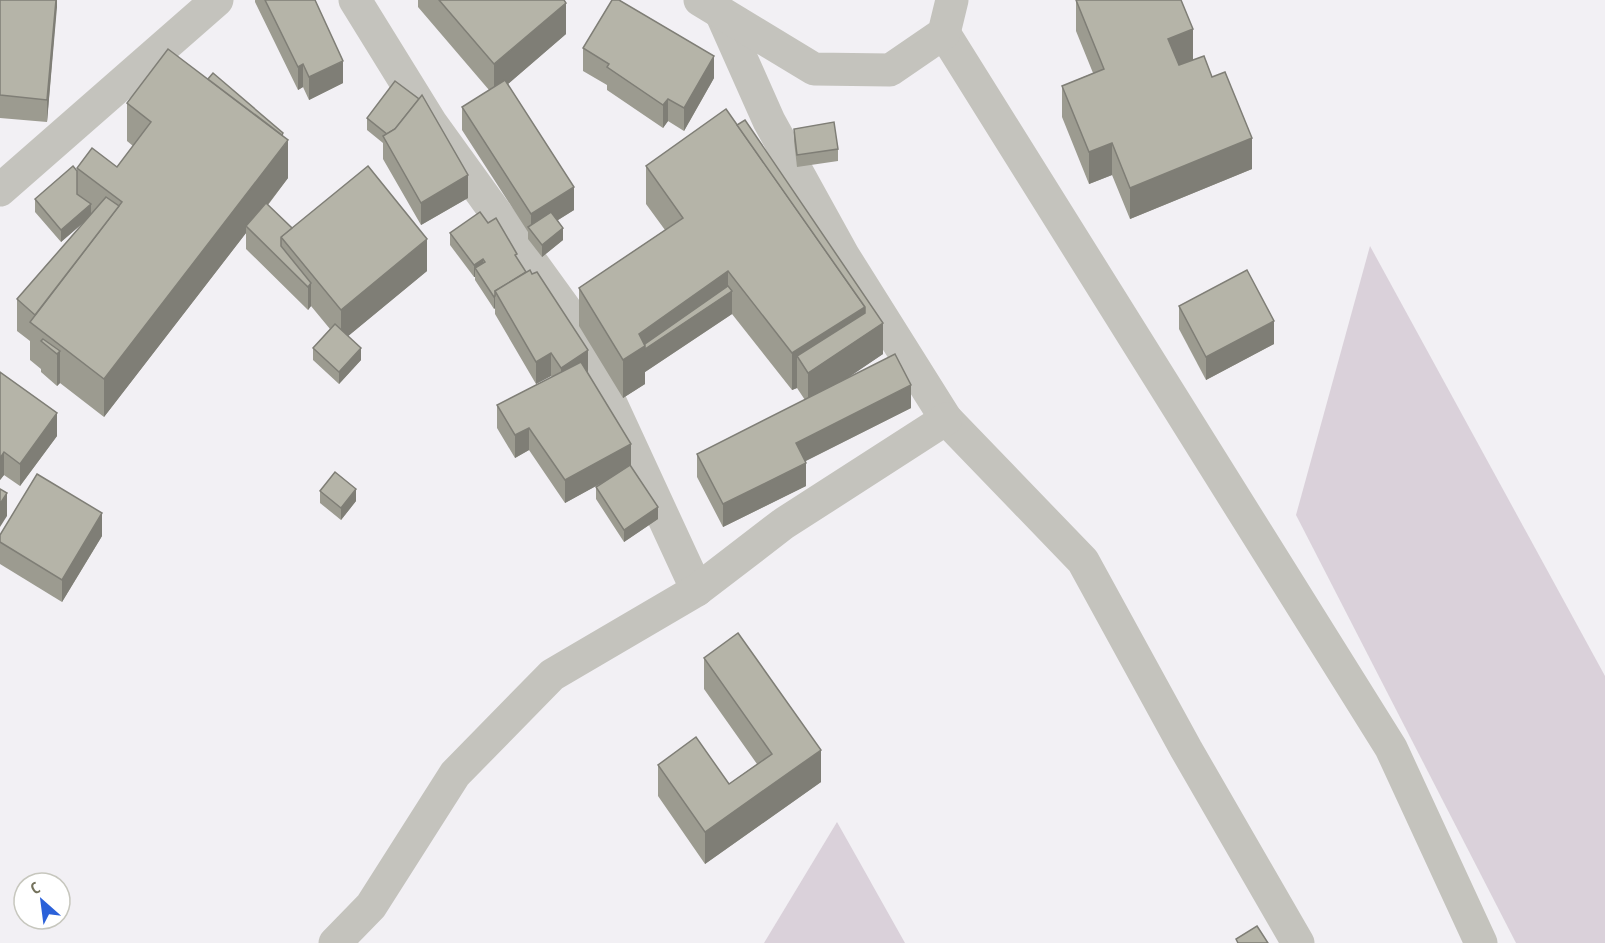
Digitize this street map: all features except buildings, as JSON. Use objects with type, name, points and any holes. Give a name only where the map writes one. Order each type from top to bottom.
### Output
[{"type":"street","points":[[2,187],[217,0]]},
{"type":"street","points":[[356,0],[431,123],[571,317],[697,590]]},
{"type":"street","points":[[711,6],[814,69],[890,70],[944,33],[952,0]]},
{"type":"street","points":[[711,6],[786,152],[843,255],[946,419],[1083,561],[1186,749],[1298,943]]},
{"type":"street","points":[[944,33],[1392,748],[1481,943]]},
{"type":"street","points":[[335,943],[371,906],[455,774],[552,675],[697,590],[783,524],[946,419]]},
{"type":"shaded area","points":[[1370,246],[1605,676],[1605,943],[1516,943],[1296,515]]},
{"type":"shaded area","points":[[837,822],[905,943],[764,943]]}]
